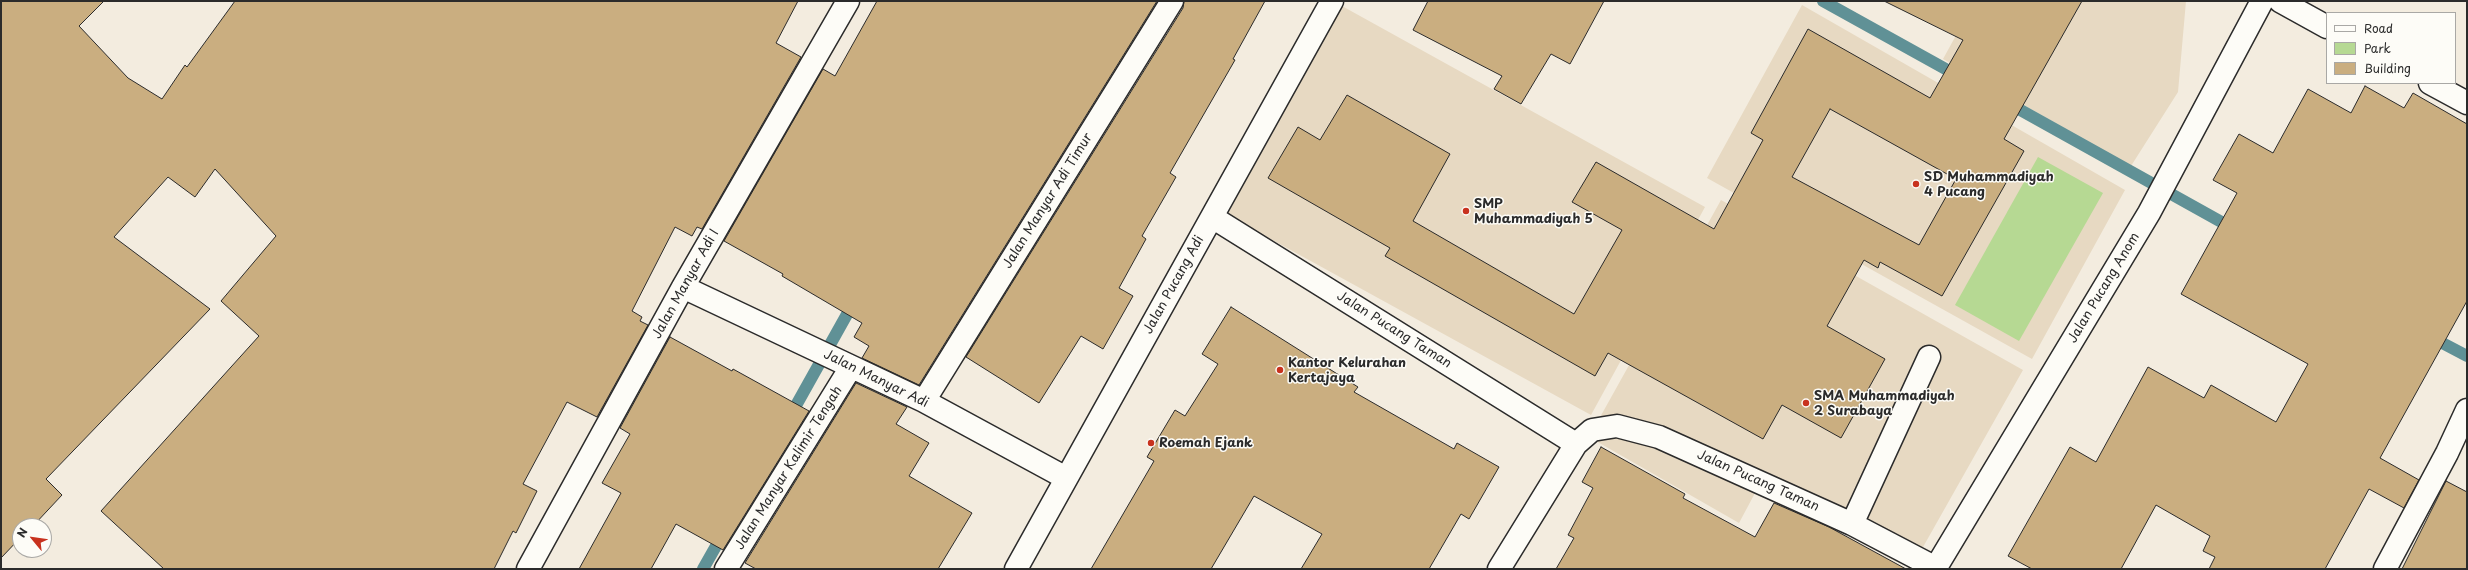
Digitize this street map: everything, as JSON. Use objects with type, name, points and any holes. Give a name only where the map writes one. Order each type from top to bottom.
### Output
[{"type":"street","name":"Jalan Manyar Adi I","points":[[528,569],[683,287],[848,1]]},
{"type":"street","name":"Jalan Manyar Adi Timur","points":[[924,401],[1172,1]]},
{"type":"street","name":"Jalan Pucang Adi","points":[[1016,569],[1332,1]]},
{"type":"street","name":"Jalan Pucang Anom","points":[[1936,568],[2149,213],[2177,157],[2262,1]]},
{"type":"street","points":[[2280,1],[2326,26]]},
{"type":"street","points":[[2432,84],[2467,103]]},
{"type":"street","name":"Jalan Pucang Taman","points":[[1212,216],[1576,444]]},
{"type":"street","name":"Jalan Manyar Adi","points":[[683,287],[924,401],[1066,478]]},
{"type":"street","points":[[1852,524],[1930,357]]},
{"type":"street","name":"Jalan Manyar Kalimir Tengah","points":[[726,569],[848,365]]},
{"type":"street","points":[[2385,569],[2447,454],[2467,410]]},
{"type":"street","name":"Jalan Pucang Taman","points":[[1499,569],[1576,444],[1592,430],[1607,426],[1628,428],[1659,437],[1852,524],[1936,568]]},
{"type":"shaded area","points":[[1975,1],[2186,1],[2178,92],[2131,166],[1943,59]]},
{"type":"shaded area","name":"SD Muhammadiyah 4 Pucang","points":[[1802,5],[2125,190],[2032,359],[1707,178]]},
{"type":"shaded area","name":"SMP Muhammadiyah 5","points":[[1342,6],[1705,207],[1591,415],[1227,215]]},
{"type":"shaded area","name":"SMA Muhammadiyah 2 Surabaya","points":[[1721,200],[2023,370],[1914,563],[1762,480],[1739,523],[1589,437]]},
{"type":"green space","points":[[2038,157],[2103,193],[2019,341],[1955,305]]},
{"type":"building","points":[[1,1],[104,1],[79,26],[128,78],[162,99],[185,65],[187,67],[235,1],[798,1],[776,43],[801,57],[702,229],[697,227],[692,236],[675,227],[632,311],[642,317],[640,321],[648,325],[597,417],[567,402],[523,484],[537,491],[516,533],[513,531],[494,569],[164,569],[101,511],[259,336],[221,301],[276,236],[215,169],[195,197],[168,177],[114,237],[210,309],[46,479],[62,495],[40,518],[12,518],[12,546],[1,558]]},
{"type":"building","points":[[877,1],[1157,1],[919,385],[862,358],[869,346],[854,337],[862,323],[782,276],[783,274],[724,241],[823,69],[835,76]]},
{"type":"building","points":[[1184,1],[1265,1],[1233,59],[1235,60],[1170,173],[1176,177],[1142,236],[1146,239],[1119,288],[1133,296],[1103,349],[1081,336],[1039,403],[966,357],[1183,8]]},
{"type":"building","points":[[1428,1],[1604,1],[1570,64],[1551,54],[1521,104],[1494,89],[1502,76],[1413,30]]},
{"type":"building","points":[[1884,1],[2082,1],[2004,139],[2024,151],[1942,296],[1880,262],[1878,268],[1864,260],[1827,326],[1885,359],[1841,438],[1782,405],[1763,439],[1608,353],[1595,376],[1385,256],[1390,248],[1268,178],[1298,127],[1320,140],[1347,95],[1450,154],[1413,221],[1574,314],[1622,230],[1572,202],[1596,162],[1714,229],[1763,140],[1751,133],[1808,29],[1930,98],[1963,40]],"holes":[[[1830,109],[1956,179],[1919,245],[1792,177]]]},
{"type":"building","points":[[2365,86],[2404,108],[2413,93],[2467,124],[2467,301],[2380,458],[2419,480],[2404,508],[2369,489],[2325,569],[2209,569],[2215,557],[2203,551],[2210,536],[2156,505],[2121,569],[2032,569],[2008,556],[2070,447],[2096,462],[2148,367],[2204,398],[2211,385],[2276,422],[2308,364],[2181,294],[2237,193],[2213,180],[2239,134],[2273,153],[2308,89],[2351,113]]},
{"type":"building","points":[[1231,307],[1358,387],[1354,392],[1454,449],[1457,443],[1499,467],[1469,519],[1461,514],[1429,569],[1301,569],[1322,534],[1254,496],[1211,569],[1091,569],[1154,461],[1147,457],[1175,410],[1185,416],[1218,364],[1202,354]]},
{"type":"building","points":[[670,337],[732,371],[733,369],[809,411],[723,550],[676,524],[651,569],[579,569],[621,493],[602,483],[630,434],[620,428]]},
{"type":"building","points":[[856,383],[907,407],[896,424],[929,443],[909,476],[972,513],[938,569],[756,569],[745,563]]},
{"type":"building","points":[[1601,447],[1685,494],[1683,498],[1755,537],[1774,503],[1829,527],[1906,569],[1556,569],[1574,538],[1568,535],[1593,488],[1582,482]]},
{"type":"building","points":[[2446,481],[2467,492],[2467,569],[2402,569]]},
{"type":"waterway","points":[[1823,1],[1960,77]]},
{"type":"waterway","points":[[2006,102],[2234,229]]},
{"type":"waterway","points":[[789,418],[855,300]]},
{"type":"waterway","points":[[2429,336],[2467,356]]},
{"type":"waterway","points":[[703,569],[724,532]]},
{"type":"place","name":"SD Muhammadiyah 4 Pucang","points":[[1916,184]]},
{"type":"place","name":"SMP Muhammadiyah 5","points":[[1466,211]]},
{"type":"place","name":"Kantor Kelurahan Kertajaya","points":[[1280,370]]},
{"type":"place","name":"SMA Muhammadiyah 2 Surabaya","points":[[1806,403]]},
{"type":"place","name":"Roemah Ejank","points":[[1151,443]]}]
